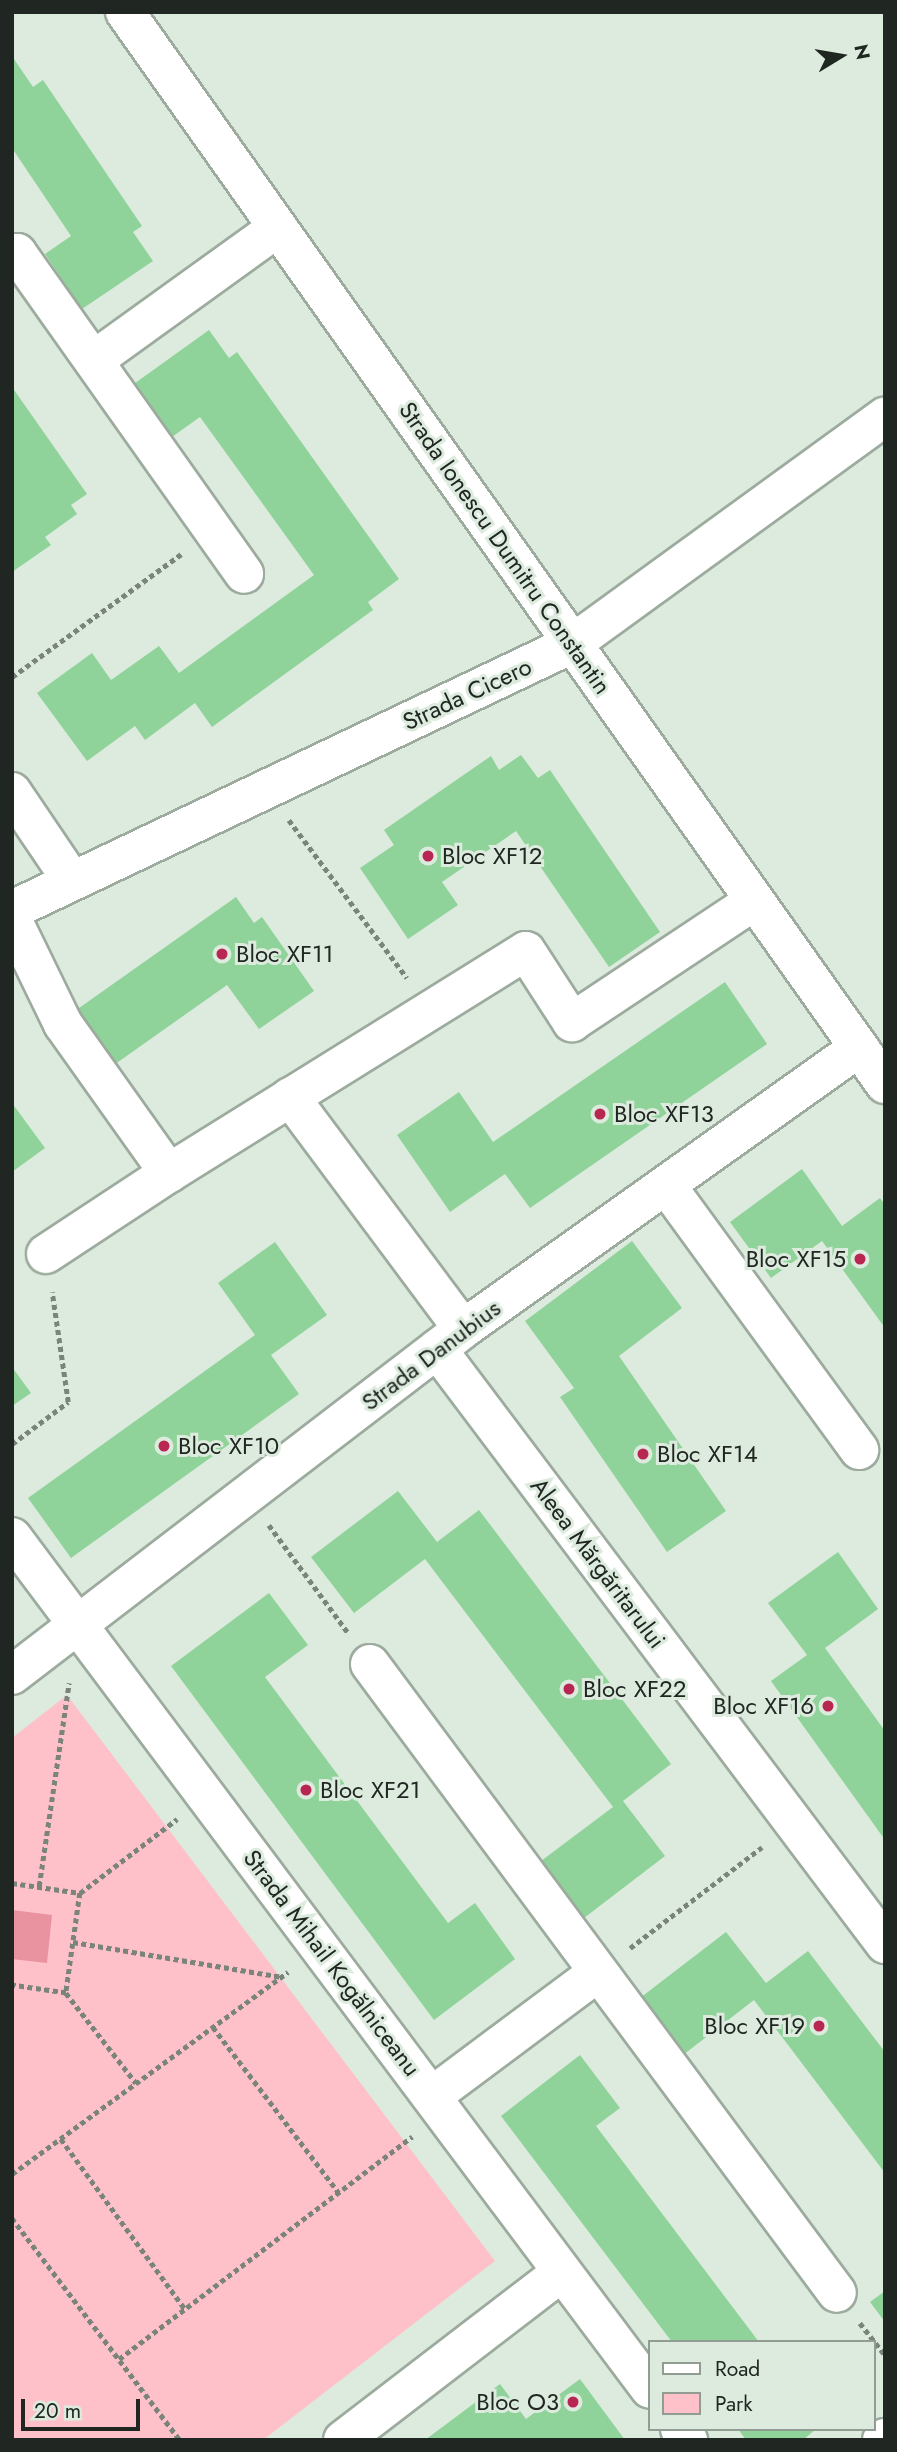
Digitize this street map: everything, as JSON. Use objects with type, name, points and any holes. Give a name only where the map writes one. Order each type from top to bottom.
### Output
[{"type":"street","name":"Strada Ionescu Dumitru Constantin","points":[[125,12],[885,1084]]},
{"type":"street","points":[[94,360],[277,228]]},
{"type":"street","points":[[12,257],[17,253],[244,573]]},
{"type":"street","name":"Strada Cicero","points":[[12,910],[572,643],[885,417]]},
{"type":"street","points":[[12,792],[72,881]]},
{"type":"street","points":[[47,1254],[169,1173],[526,951],[572,1021],[754,901]]},
{"type":"street","points":[[12,919],[64,1024],[169,1173]]},
{"type":"street","name":"Strada Danubius","points":[[12,1675],[248,1497],[450,1339],[859,1048]]},
{"type":"street","name":"Aleea Mărgăritarului","points":[[290,1097],[450,1339],[794,1823],[885,1944]]},
{"type":"street","points":[[666,1185],[859,1450]]},
{"type":"street","name":"Strada Mihail Kogălniceanu","points":[[12,1537],[648,2386]]},
{"type":"street","points":[[370,1664],[837,2293]]},
{"type":"street","points":[[438,2105],[597,1973]]},
{"type":"street","points":[[343,2440],[562,2272]]},
{"type":"path","points":[[12,677],[214,530]]},
{"type":"path","points":[[266,788],[431,1010]]},
{"type":"path","points":[[12,1444],[68,1402],[47,1254]]},
{"type":"path","points":[[248,1497],[370,1664]]},
{"type":"path","points":[[39,1886],[77,1626]]},
{"type":"path","points":[[66,1993],[80,1893],[207,1796]]},
{"type":"path","points":[[597,1973],[794,1823]]},
{"type":"path","points":[[12,1882],[80,1893]]},
{"type":"path","points":[[73,1942],[282,1977]]},
{"type":"path","points":[[12,2174],[321,1948]]},
{"type":"path","points":[[12,1985],[66,1993],[136,2083]]},
{"type":"path","points":[[213,2027],[339,2193]]},
{"type":"path","points":[[119,2359],[339,2193],[438,2105]]},
{"type":"path","points":[[61,2139],[185,2309]]},
{"type":"path","points":[[12,2218],[180,2440]]},
{"type":"green space","points":[[67,1695],[495,2261],[263,2440],[12,2440],[12,1738]]},
{"type":"shaded area","points":[[12,1910],[52,1915],[47,1963],[12,1959]]},
{"type":"building","points":[[14,59],[33,87],[43,80],[142,226],[133,232],[153,261],[82,309],[45,254],[71,236],[12,148]]},
{"type":"building","points":[[209,330],[229,358],[237,352],[399,579],[368,602],[373,610],[212,727],[195,703],[145,740],[135,726],[87,761],[37,693],[92,653],[111,680],[159,646],[179,673],[314,575],[200,417],[169,439],[131,386]]},
{"type":"building","points":[[12,387],[87,494],[71,505],[77,514],[45,537],[51,545],[12,572]]},
{"type":"building","name":"Bloc XF12","points":[[521,755],[538,778],[550,770],[660,932],[609,967],[516,831],[442,882],[458,905],[408,939],[360,868],[394,845],[384,830],[491,756],[499,770]]},
{"type":"building","name":"Bloc XF11","points":[[236,897],[254,923],[262,917],[314,991],[259,1029],[227,985],[111,1067],[72,1013]]},
{"type":"building","name":"Bloc XF13","points":[[725,982],[767,1044],[530,1208],[505,1174],[450,1212],[397,1135],[459,1092],[493,1142]]},
{"type":"building","points":[[12,1103],[45,1148],[12,1172]]},
{"type":"building","name":"Bloc XF15","points":[[802,1169],[842,1226],[880,1198],[885,1205],[885,1328],[822,1241],[771,1278],[730,1222]]},
{"type":"building","points":[[632,1241],[682,1308],[619,1356],[726,1511],[667,1552],[560,1397],[574,1388],[525,1321]]},
{"type":"building","name":"Bloc XF10","points":[[275,1242],[327,1315],[271,1355],[299,1394],[71,1558],[28,1498],[255,1335],[218,1283]]},
{"type":"building","points":[[12,1367],[31,1393],[12,1406]]},
{"type":"building","name":"Bloc XF22","points":[[398,1491],[437,1542],[479,1510],[671,1764],[623,1801],[665,1856],[584,1918],[541,1861],[613,1807],[425,1559],[354,1613],[311,1557]]},
{"type":"building","name":"Bloc XF16","points":[[838,1552],[878,1609],[825,1648],[885,1731],[885,1840],[771,1681],[807,1655],[768,1603]]},
{"type":"building","name":"Bloc XF21","points":[[269,1593],[308,1645],[265,1677],[448,1923],[475,1903],[515,1959],[434,2020],[171,1666]]},
{"type":"building","name":"Bloc XF19","points":[[726,1932],[766,1983],[808,1951],[885,2052],[885,2173],[754,2000],[683,2055],[640,1998]]},
{"type":"building","points":[[580,2055],[620,2108],[596,2126],[757,2340],[670,2340],[501,2116]]},
{"type":"building","points":[[885,2291],[885,2322],[870,2302]]},
{"type":"building","name":"Bloc O3","points":[[580,2379],[625,2440],[425,2440],[500,2384],[526,2419]]},
{"type":"building","points":[[739,2431],[814,2431],[803,2440],[746,2440]]},
{"type":"place","name":"Bloc XF12","points":[[428,856]]},
{"type":"place","name":"Bloc XF11","points":[[222,954]]},
{"type":"place","name":"Bloc XF13","points":[[600,1114]]},
{"type":"place","name":"Bloc XF15","points":[[860,1259]]},
{"type":"place","name":"Bloc XF10","points":[[164,1446]]},
{"type":"place","name":"Bloc XF14","points":[[643,1454]]},
{"type":"place","name":"Bloc XF22","points":[[569,1689]]},
{"type":"place","name":"Bloc XF16","points":[[828,1706]]},
{"type":"place","name":"Bloc XF21","points":[[306,1790]]},
{"type":"place","name":"Bloc XF19","points":[[819,2026]]},
{"type":"place","name":"Bloc O3","points":[[573,2402]]}]
